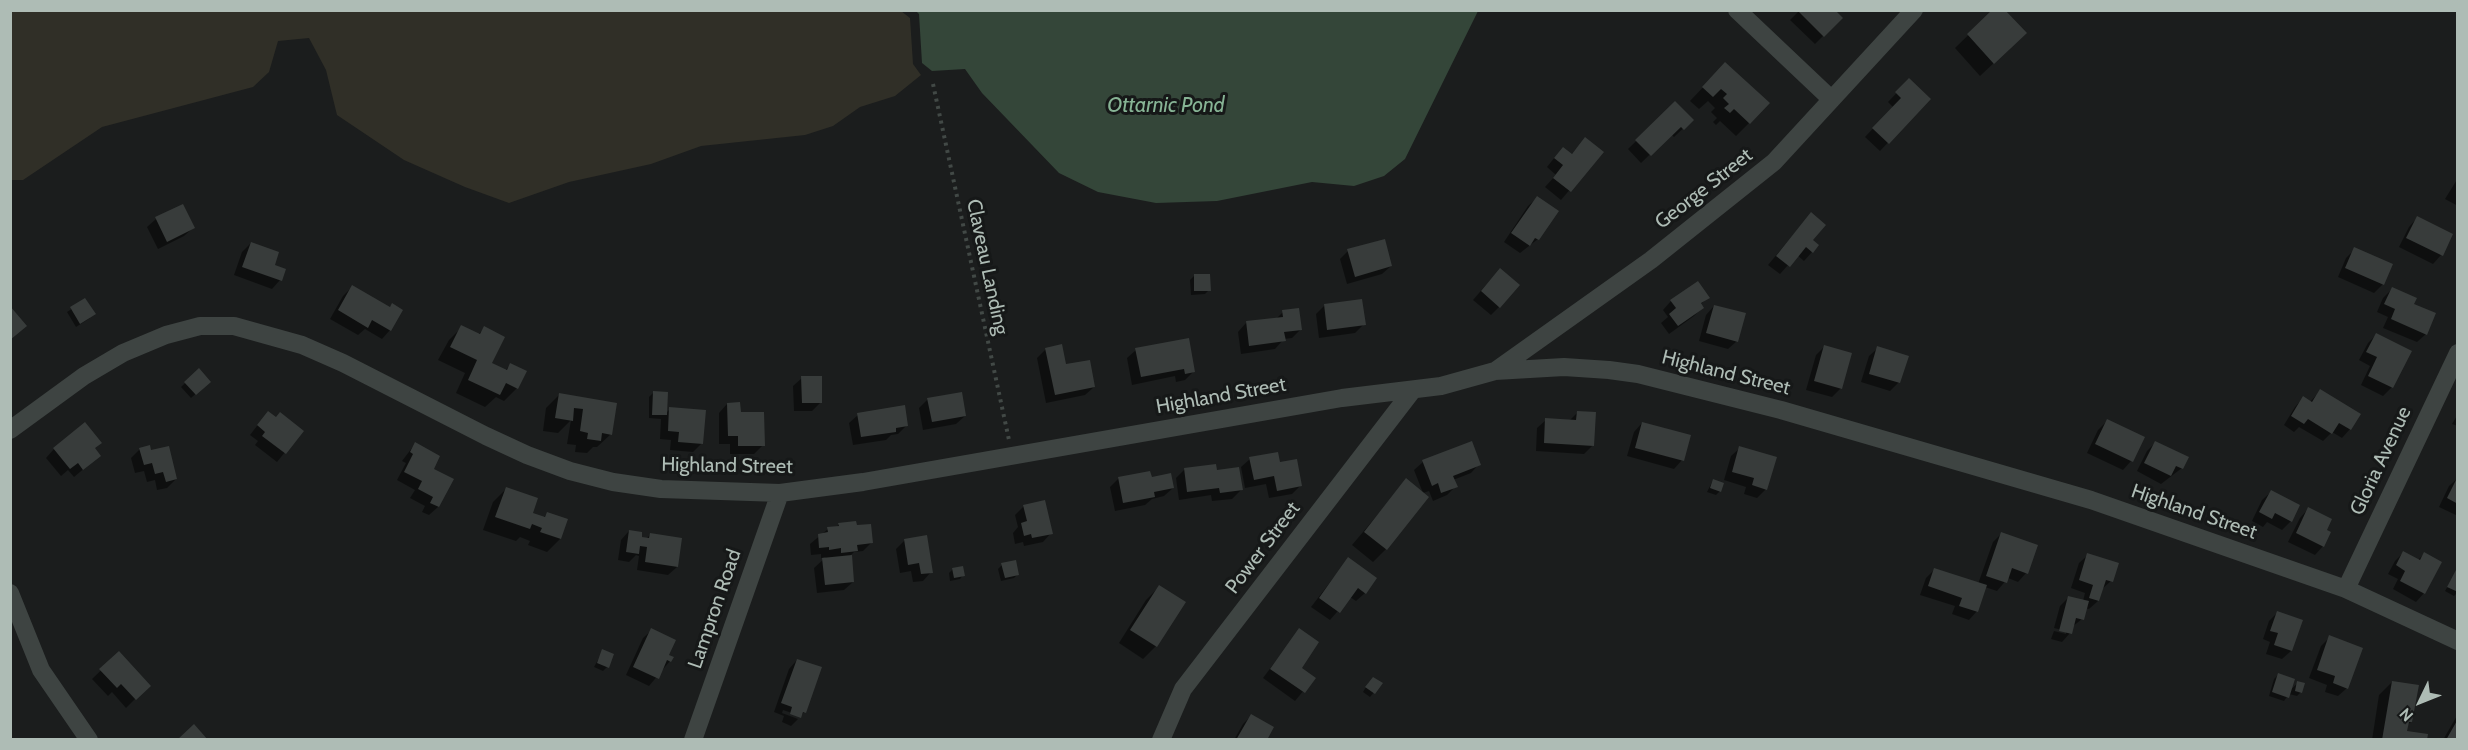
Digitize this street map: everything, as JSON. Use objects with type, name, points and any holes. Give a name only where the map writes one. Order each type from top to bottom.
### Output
[{"type":"street","points":[[1737,10],[1831,99]]},
{"type":"street","name":"George Street","points":[[1495,371],[1651,260],[1774,162],[1914,10]]},
{"type":"street","name":"Highland Street","points":[[10,430],[84,376],[144,343],[200,326],[234,326],[312,349],[486,436],[570,471],[613,482],[661,489],[780,493],[863,482],[1342,398],[1412,391],[1441,386],[1495,371],[1564,368],[1609,370],[1638,374],[1781,410],[2091,500],[2346,589],[2457,641]]},
{"type":"street","name":"Gloria Avenue","points":[[2346,589],[2457,353]]},
{"type":"street","name":"Power Street","points":[[1161,740],[1184,689],[1412,391]]},
{"type":"street","name":"Lampron Road","points":[[693,740],[780,493]]},
{"type":"street","points":[[10,593],[41,670],[90,740]]},
{"type":"path","name":"Claveau Landing","points":[[933,84],[1012,456]]},
{"type":"shaded area","points":[[10,11],[901,11],[910,18],[913,64],[921,75],[895,96],[860,107],[833,126],[805,135],[701,146],[651,164],[569,182],[509,203],[465,187],[404,160],[337,115],[326,70],[309,38],[278,41],[269,72],[253,87],[102,127],[23,180],[11,180]]},
{"type":"water","name":"Ottarnic Pond","points":[[916,11],[1478,11],[1405,159],[1384,176],[1354,186],[1312,182],[1217,201],[1156,203],[1098,192],[1059,173],[982,93],[965,69],[932,71],[922,63],[919,14]]},
{"type":"building","points":[[1797,10],[1835,10],[1843,18],[1824,37]]},
{"type":"building","points":[[1992,10],[2005,10],[2027,33],[1994,64],[1967,34]]},
{"type":"building","points":[[1725,62],[1770,103],[1750,124],[1734,109],[1730,113],[1724,108],[1729,104],[1723,98],[1727,94],[1721,89],[1713,97],[1702,87]]},
{"type":"building","points":[[1909,78],[1931,99],[1889,144],[1872,128],[1901,98],[1895,92]]},
{"type":"building","points":[[1675,101],[1694,120],[1684,130],[1681,127],[1651,156],[1635,140]]},
{"type":"building","points":[[1585,137],[1604,152],[1571,192],[1553,178],[1563,165],[1554,158],[1563,147],[1572,154]]},
{"type":"building","points":[[1537,196],[1559,211],[1539,240],[1535,238],[1530,246],[1511,233]]},
{"type":"building","points":[[183,204],[195,228],[167,242],[155,217]]},
{"type":"building","points":[[1811,212],[1826,225],[1813,240],[1819,245],[1813,253],[1806,247],[1790,267],[1776,256]]},
{"type":"building","points":[[2417,216],[2453,234],[2443,256],[2406,238]]},
{"type":"building","points":[[1385,239],[1392,266],[1355,277],[1347,249]]},
{"type":"building","points":[[251,242],[279,252],[275,265],[286,269],[282,281],[242,267]]},
{"type":"building","points":[[2354,247],[2393,264],[2384,285],[2345,268]]},
{"type":"building","points":[[1500,268],[1520,285],[1500,308],[1481,291]]},
{"type":"building","points":[[1194,274],[1210,274],[1211,291],[1194,291]]},
{"type":"building","points":[[1698,281],[1710,298],[1701,303],[1704,308],[1678,326],[1669,314],[1676,308],[1670,300]]},
{"type":"building","points":[[352,285],[390,307],[392,303],[403,310],[391,331],[372,320],[368,328],[338,310]]},
{"type":"building","points":[[2392,287],[2417,298],[2414,304],[2436,313],[2427,335],[2391,319],[2395,309],[2384,304]]},
{"type":"building","points":[[85,298],[96,314],[80,324],[70,307]]},
{"type":"building","points":[[1362,299],[1366,325],[1327,330],[1324,304]]},
{"type":"building","points":[[1714,305],[1746,313],[1738,342],[1706,333]]},
{"type":"building","points":[[10,306],[27,326],[10,340]]},
{"type":"building","points":[[1299,308],[1302,330],[1284,332],[1286,341],[1249,346],[1246,321],[1283,317],[1282,310]]},
{"type":"building","points":[[461,325],[480,334],[484,326],[505,337],[492,363],[507,370],[510,363],[527,371],[518,389],[506,383],[500,395],[468,380],[477,360],[450,347]]},
{"type":"building","points":[[2376,333],[2412,351],[2393,388],[2368,376],[2377,357],[2366,352]]},
{"type":"building","points":[[1189,338],[1195,372],[1185,374],[1184,369],[1141,377],[1135,348]]},
{"type":"building","points":[[1062,344],[1066,364],[1090,360],[1095,387],[1055,395],[1045,348]]},
{"type":"building","points":[[1824,345],[1852,353],[1842,389],[1814,381]]},
{"type":"building","points":[[1877,346],[1909,356],[1900,383],[1869,374]]},
{"type":"building","points":[[199,368],[211,382],[196,395],[184,382]]},
{"type":"building","points":[[801,376],[822,376],[822,403],[802,403]]},
{"type":"building","points":[[2320,389],[2361,414],[2351,430],[2339,423],[2332,434],[2308,419],[2304,424],[2291,416],[2303,396],[2312,402]]},
{"type":"building","points":[[653,391],[668,392],[667,415],[652,415]]},
{"type":"building","points":[[962,392],[966,416],[932,422],[927,398]]},
{"type":"building","points":[[559,393],[617,403],[612,435],[602,433],[601,441],[587,439],[588,433],[580,431],[583,409],[574,408],[573,421],[555,418]]},
{"type":"building","points":[[740,402],[741,412],[764,412],[765,446],[738,446],[738,436],[728,436],[727,403]]},
{"type":"building","points":[[905,405],[908,426],[896,428],[896,432],[861,437],[857,413]]},
{"type":"building","points":[[669,407],[706,410],[703,444],[678,442],[679,432],[668,431]]},
{"type":"building","points":[[268,411],[276,417],[280,412],[304,431],[286,454],[262,436],[265,432],[257,425]]},
{"type":"building","points":[[1577,411],[1596,412],[1594,446],[1544,443],[1545,418],[1576,420]]},
{"type":"building","points":[[2107,419],[2145,437],[2133,462],[2095,444]]},
{"type":"building","points":[[85,422],[102,443],[95,448],[101,456],[83,470],[78,463],[70,469],[53,448]]},
{"type":"building","points":[[1642,422],[1691,435],[1684,461],[1635,448]]},
{"type":"building","points":[[1472,441],[1481,465],[1453,476],[1458,487],[1441,493],[1438,483],[1432,486],[1422,460]]},
{"type":"building","points":[[2155,441],[2189,457],[2183,469],[2176,466],[2171,476],[2144,463]]},
{"type":"building","points":[[415,442],[440,456],[434,469],[454,479],[439,507],[430,503],[433,497],[418,489],[422,481],[404,472],[413,454],[410,452]]},
{"type":"building","points":[[150,445],[151,450],[169,446],[177,479],[166,482],[163,472],[155,474],[152,463],[144,465],[139,448]]},
{"type":"building","points":[[1739,446],[1777,457],[1767,490],[1752,485],[1754,478],[1732,472]]},
{"type":"building","points":[[1278,452],[1280,462],[1297,459],[1302,486],[1277,491],[1274,476],[1254,480],[1249,457]]},
{"type":"building","points":[[1216,464],[1217,470],[1239,467],[1243,490],[1220,493],[1219,488],[1187,492],[1184,468]]},
{"type":"building","points":[[1150,471],[1152,477],[1171,473],[1174,488],[1154,492],[1155,497],[1123,503],[1118,477]]},
{"type":"building","points":[[2458,476],[2458,504],[2447,498]]},
{"type":"building","points":[[1406,478],[1429,497],[1387,550],[1364,532]]},
{"type":"building","points":[[1713,479],[1724,483],[1721,492],[1710,488]]},
{"type":"building","points":[[506,487],[538,498],[533,513],[545,517],[547,512],[568,519],[561,539],[540,532],[542,528],[532,524],[530,529],[495,517]]},
{"type":"building","points":[[2271,490],[2300,505],[2292,522],[2275,513],[2272,519],[2259,512]]},
{"type":"building","points":[[1045,500],[1053,534],[1032,538],[1031,534],[1024,536],[1021,523],[1027,521],[1023,505]]},
{"type":"building","points":[[2308,507],[2332,519],[2327,530],[2331,532],[2324,547],[2296,533]]},
{"type":"building","points":[[856,521],[857,525],[871,524],[873,543],[857,545],[858,551],[841,553],[841,548],[829,550],[829,547],[819,548],[818,534],[828,532],[827,527]]},
{"type":"building","points":[[629,530],[642,532],[642,537],[649,538],[650,533],[682,538],[678,567],[645,562],[647,547],[640,546],[639,554],[626,552]]},
{"type":"building","points":[[2001,532],[2038,545],[2028,574],[2012,568],[2007,583],[1986,576]]},
{"type":"building","points":[[927,535],[933,573],[921,574],[919,563],[908,565],[904,539]]},
{"type":"building","points":[[2403,551],[2420,560],[2424,552],[2442,562],[2425,594],[2400,581],[2405,571],[2396,565]]},
{"type":"building","points":[[2087,553],[2119,563],[2113,582],[2106,580],[2099,601],[2089,598],[2093,585],[2079,580]]},
{"type":"building","points":[[852,555],[854,582],[825,585],[822,558]]},
{"type":"building","points":[[1348,557],[1377,578],[1366,594],[1358,588],[1340,613],[1319,598]]},
{"type":"building","points":[[1016,560],[1019,575],[1005,578],[1001,563]]},
{"type":"building","points":[[963,566],[965,576],[954,578],[952,568]]},
{"type":"building","points":[[1934,568],[1987,585],[1978,612],[1959,606],[1962,598],[1928,586]]},
{"type":"building","points":[[2456,570],[2458,571],[2458,592],[2447,587]]},
{"type":"building","points":[[1159,585],[1186,602],[1157,647],[1130,630]]},
{"type":"building","points":[[2068,596],[2089,601],[2084,620],[2076,618],[2072,634],[2059,631]]},
{"type":"building","points":[[2277,611],[2303,620],[2292,651],[2274,645],[2278,633],[2270,631]]},
{"type":"building","points":[[651,628],[676,640],[669,655],[674,657],[671,662],[667,660],[659,679],[633,667]]},
{"type":"building","points":[[1299,628],[1319,642],[1302,668],[1316,678],[1305,693],[1270,669]]},
{"type":"building","points":[[2329,635],[2363,648],[2348,689],[2333,683],[2335,676],[2317,670]]},
{"type":"building","points":[[602,649],[614,654],[609,668],[597,663]]},
{"type":"building","points":[[119,651],[151,686],[136,700],[121,684],[117,688],[99,669]]},
{"type":"building","points":[[797,659],[822,667],[806,713],[803,712],[801,718],[790,714],[792,707],[781,703]]},
{"type":"building","points":[[2278,673],[2295,679],[2289,698],[2272,692]]},
{"type":"building","points":[[1373,677],[1383,683],[1375,694],[1365,687]]},
{"type":"building","points":[[2297,681],[2305,683],[2302,693],[2295,691]]},
{"type":"building","points":[[2392,681],[2419,685],[2412,722],[2409,722],[2407,731],[2428,734],[2427,740],[2382,740]]},
{"type":"building","points":[[1251,714],[1274,727],[1267,740],[1236,740]]},
{"type":"building","points":[[2458,719],[2458,740],[2446,740]]},
{"type":"building","points":[[194,724],[208,740],[177,740]]}]
